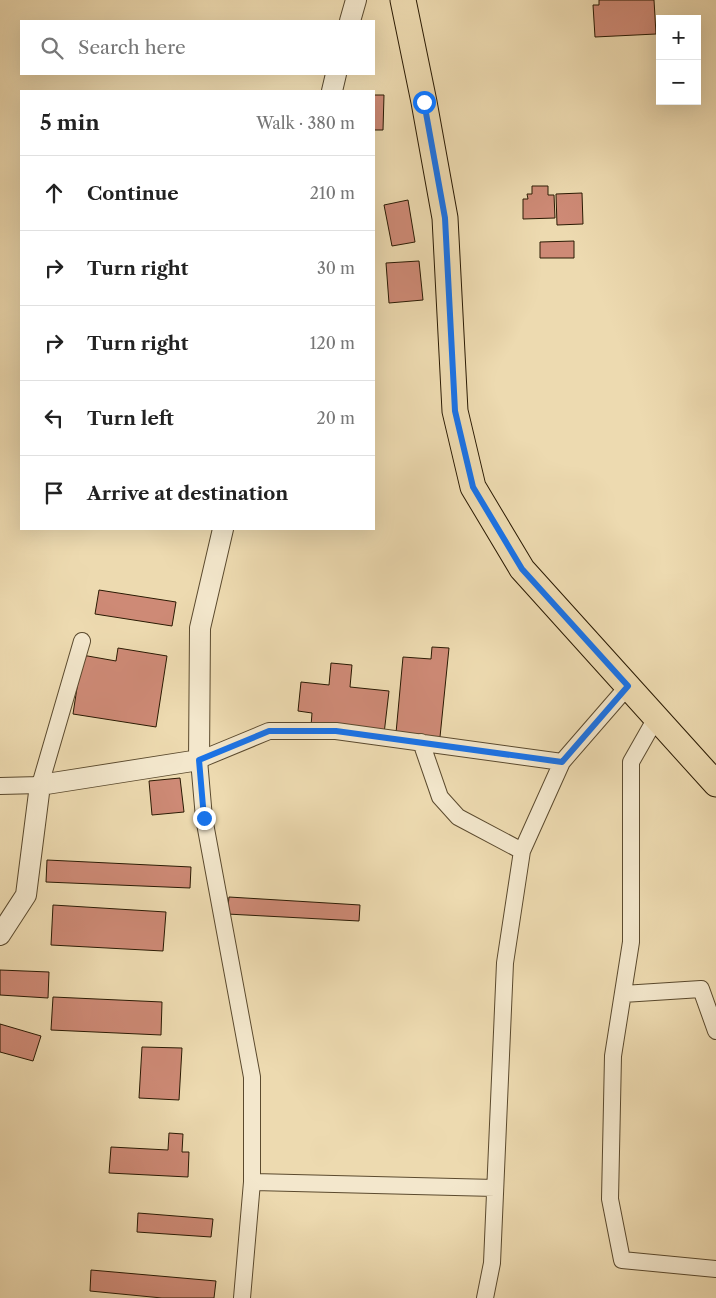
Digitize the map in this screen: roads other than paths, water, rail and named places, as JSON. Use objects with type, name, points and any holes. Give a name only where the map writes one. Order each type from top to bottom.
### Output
[{"type":"main road","points":[[403,0],[445,218],[455,411],[473,487],[522,569],[716,784]]},
{"type":"street","points":[[350,20],[356,0]]},
{"type":"street","points":[[332,90],[336,75]]},
{"type":"street","points":[[223,530],[200,628],[199,760],[204,818],[252,1077],[252,1182],[242,1298]]},
{"type":"street","points":[[0,935],[26,895],[40,785],[82,641]]},
{"type":"street","points":[[485,1298],[492,1263],[505,963],[522,851],[562,762],[628,686]]},
{"type":"street","points":[[656,718],[631,762],[631,942],[613,1056],[610,1199],[622,1260],[716,1269]]},
{"type":"street","points":[[0,786],[40,785],[199,760],[269,731],[336,731],[562,762]]},
{"type":"street","points":[[421,742],[440,797],[452,811],[458,817],[522,851]]},
{"type":"street","points":[[623,994],[701,989],[716,1031]]},
{"type":"street","points":[[252,1182],[495,1188]]}]
